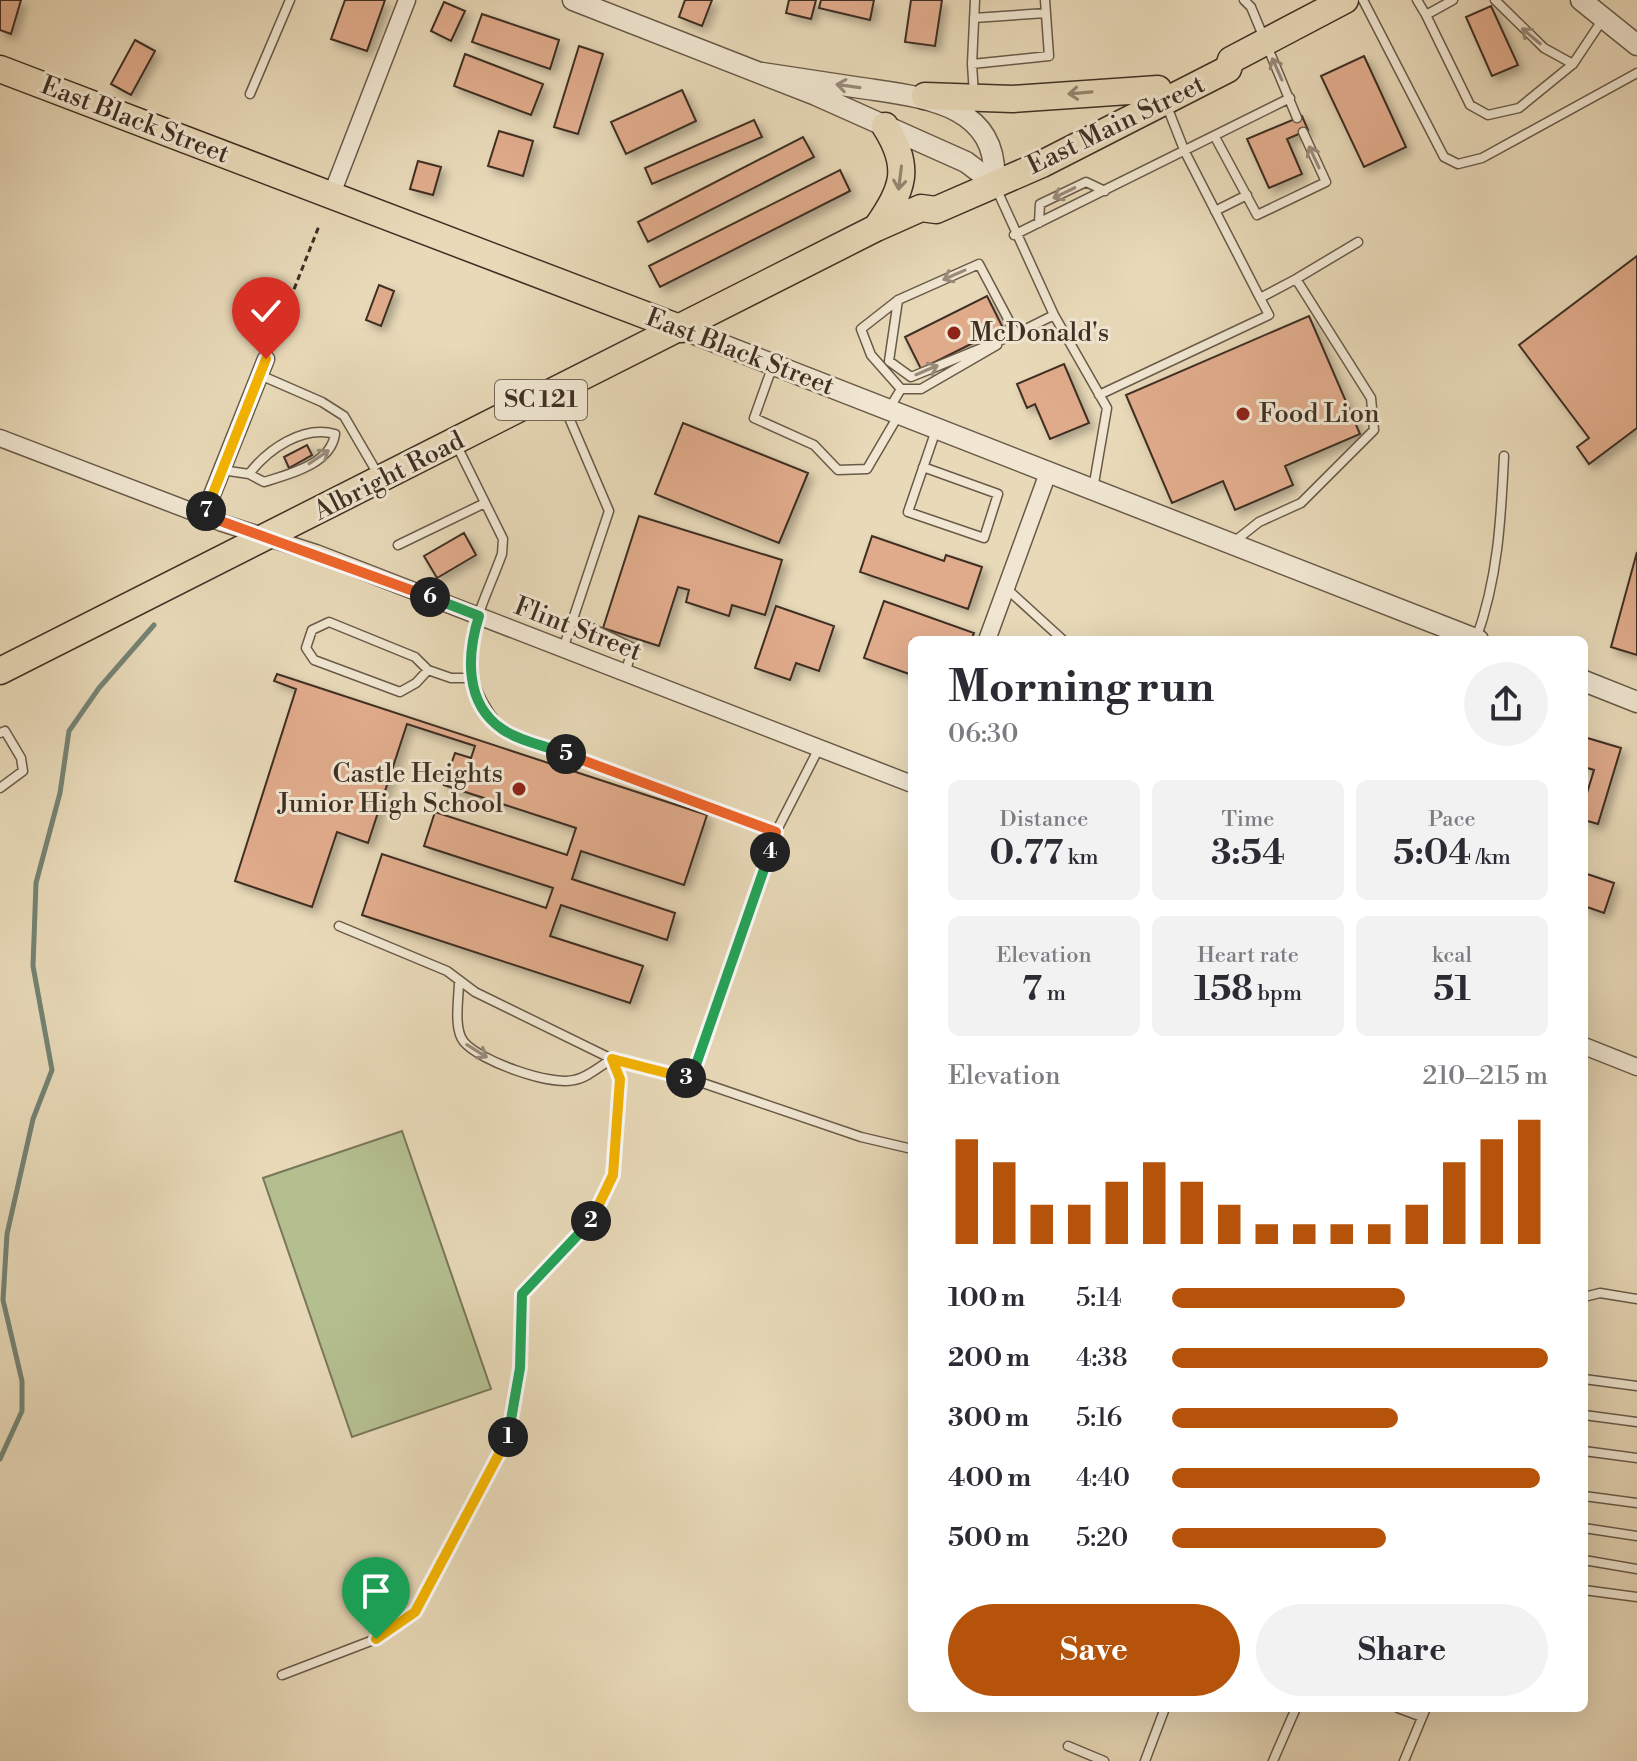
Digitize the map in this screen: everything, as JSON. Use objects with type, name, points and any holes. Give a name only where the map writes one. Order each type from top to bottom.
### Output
[{"type":"main road","name":"East Main Street","points":[[988,174],[1162,96],[1221,59],[1231,60],[1345,0]]},
{"type":"main road","name":"East Black Street","points":[[0,69],[682,329]]},
{"type":"main road","points":[[925,96],[1162,96]]},
{"type":"main road","points":[[876,228],[895,201],[903,173],[898,146],[885,126]]},
{"type":"main road","name":"Albright Road","points":[[0,671],[558,392],[876,228],[921,208],[936,210],[988,174]]},
{"type":"street","points":[[331,196],[407,0]]},
{"type":"street","name":"East Main Street","points":[[574,0],[762,73],[988,174]]},
{"type":"street","points":[[1581,0],[1637,45]]},
{"type":"street","name":"East Main Street","points":[[762,73],[925,96],[954,108],[984,136],[988,174]]},
{"type":"street","name":"East Black Street","points":[[682,329],[1467,636]]},
{"type":"street","points":[[204,515],[266,359]]},
{"type":"street","name":"Flint Street","points":[[0,438],[479,616],[908,782]]},
{"type":"street","points":[[989,636],[1048,473]]},
{"type":"street","points":[[1588,683],[1637,702]]},
{"type":"street","points":[[1588,1048],[1637,1067]]},
{"type":"lane","points":[[250,94],[290,0]]},
{"type":"lane","points":[[975,0],[972,64],[975,98]]},
{"type":"lane","points":[[972,64],[1049,56],[1045,0]]},
{"type":"lane","points":[[1244,0],[1251,7],[1297,118]]},
{"type":"lane","points":[[1363,0],[1444,157],[1458,164],[1482,158],[1637,73]]},
{"type":"lane","points":[[1417,0],[1475,111],[1497,115],[1519,108],[1573,64],[1603,18]]},
{"type":"lane","points":[[1426,15],[1453,0]]},
{"type":"lane","points":[[1495,0],[1544,48],[1573,64]]},
{"type":"lane","points":[[974,18],[1046,13]]},
{"type":"lane","points":[[1099,395],[1269,315],[1185,152],[1162,96]]},
{"type":"lane","points":[[1014,235],[1290,98]]},
{"type":"lane","points":[[1215,137],[1257,215],[1326,182],[1303,132]]},
{"type":"lane","points":[[988,174],[1054,315],[1107,408],[1093,490]]},
{"type":"lane","points":[[1039,223],[1040,204],[1086,182],[1105,191]]},
{"type":"lane","points":[[1215,211],[1247,195]]},
{"type":"lane","points":[[1260,298],[1358,242]]},
{"type":"lane","points":[[1016,334],[979,264],[898,300],[861,329],[871,355],[901,389],[921,389],[1054,315]]},
{"type":"lane","points":[[1231,544],[1259,522],[1301,503],[1374,430],[1371,398],[1296,279]]},
{"type":"lane","points":[[898,300],[889,361],[911,377],[1016,334]]},
{"type":"lane","points":[[773,365],[754,418],[814,445],[838,470],[867,469],[894,412],[901,389]]},
{"type":"lane","points":[[260,375],[322,402],[344,416],[382,480]]},
{"type":"lane","points":[[558,392],[609,511],[563,649]]},
{"type":"lane","points":[[249,474],[262,457],[310,431],[335,434],[349,425]]},
{"type":"lane","points":[[923,467],[998,494],[984,538],[908,512],[923,467],[936,429]]},
{"type":"lane","points":[[222,470],[249,474],[264,482],[291,474],[325,455],[333,447],[335,434]]},
{"type":"lane","points":[[455,443],[503,539],[502,554],[470,644],[471,678],[480,704],[502,729],[776,832]]},
{"type":"lane","points":[[1478,636],[1488,606],[1500,539],[1504,456]]},
{"type":"lane","points":[[398,545],[485,503]]},
{"type":"lane","points":[[1007,589],[1059,636]]},
{"type":"lane","points":[[573,619],[633,648],[625,673]]},
{"type":"lane","points":[[428,670],[416,683],[400,692],[314,660],[306,648],[312,630],[329,622],[415,657],[428,670],[451,678],[471,678]]},
{"type":"lane","points":[[0,733],[5,731],[16,749],[23,771],[0,788]]},
{"type":"lane","points":[[691,1079],[776,832],[819,748]]},
{"type":"lane","points":[[339,926],[447,971],[459,981],[612,1059],[691,1079],[861,1137],[908,1148]]},
{"type":"lane","points":[[459,981],[459,1030],[463,1042],[479,1054],[555,1081],[580,1079],[612,1059]]},
{"type":"lane","points":[[282,1675],[376,1639],[415,1612],[507,1441],[520,1368],[522,1294],[590,1223],[613,1175],[620,1079],[612,1059]]},
{"type":"lane","points":[[1588,1296],[1600,1293],[1637,1299]]},
{"type":"lane","points":[[1588,1380],[1637,1386]]},
{"type":"lane","points":[[1588,1416],[1637,1422]]},
{"type":"lane","points":[[1588,1452],[1637,1458]]},
{"type":"lane","points":[[1588,1497],[1637,1503]]},
{"type":"lane","points":[[1588,1529],[1637,1536]]},
{"type":"lane","points":[[1588,1561],[1637,1569]]},
{"type":"lane","points":[[1588,1591],[1637,1597]]},
{"type":"lane","points":[[1145,1761],[1163,1712]]},
{"type":"lane","points":[[1273,1761],[1294,1712]]},
{"type":"lane","points":[[1404,1761],[1424,1712]]},
{"type":"lane","points":[[1068,1746],[1104,1761]]},
{"type":"path","points":[[266,359],[319,226]]},
{"type":"green space","points":[[402,1131],[491,1389],[352,1437],[263,1178]]},
{"type":"building","points":[[0,0],[21,0],[11,34],[0,30]]},
{"type":"building","points":[[345,0],[385,0],[367,51],[331,39]]},
{"type":"building","points":[[685,0],[712,0],[702,26],[679,17]]},
{"type":"building","points":[[789,0],[816,0],[811,19],[786,13]]},
{"type":"building","points":[[821,0],[874,0],[870,20],[819,8]]},
{"type":"building","points":[[911,0],[942,0],[935,46],[905,42]]},
{"type":"building","points":[[444,2],[465,11],[451,41],[431,31]]},
{"type":"building","points":[[1491,6],[1518,65],[1492,76],[1466,17]]},
{"type":"building","points":[[482,14],[559,40],[550,69],[472,42]]},
{"type":"building","points":[[135,40],[155,51],[131,95],[111,84]]},
{"type":"building","points":[[579,46],[603,54],[578,134],[554,127]]},
{"type":"building","points":[[465,54],[543,84],[531,115],[454,86]]},
{"type":"building","points":[[1364,56],[1406,147],[1364,167],[1321,76]]},
{"type":"building","points":[[682,90],[696,121],[626,154],[611,122]]},
{"type":"building","points":[[1302,116],[1308,130],[1287,139],[1302,174],[1269,188],[1247,139]]},
{"type":"building","points":[[754,120],[762,137],[652,184],[645,168]]},
{"type":"building","points":[[499,131],[533,141],[523,176],[488,166]]},
{"type":"building","points":[[803,137],[814,157],[648,242],[638,222]]},
{"type":"building","points":[[418,161],[441,167],[433,195],[410,189]]},
{"type":"building","points":[[840,170],[850,191],[660,287],[649,266]]},
{"type":"building","points":[[1637,256],[1637,428],[1589,464],[1577,447],[1589,438],[1519,345]]},
{"type":"building","points":[[379,285],[394,291],[381,326],[366,320]]},
{"type":"building","name":"McDonald's","points":[[987,296],[1003,328],[921,369],[905,337]]},
{"type":"building","name":"Food Lion","points":[[1309,316],[1360,434],[1285,466],[1293,485],[1235,510],[1223,481],[1172,503],[1126,395]]},
{"type":"building","points":[[1064,364],[1089,423],[1050,439],[1035,404],[1027,408],[1017,384]]},
{"type":"building","points":[[683,423],[808,473],[779,543],[655,494]]},
{"type":"building","points":[[307,445],[312,455],[289,468],[284,457]]},
{"type":"building","points":[[639,516],[782,560],[765,615],[732,605],[729,616],[686,602],[689,590],[678,587],[659,646],[603,628]]},
{"type":"building","points":[[464,533],[476,555],[437,578],[424,556]]},
{"type":"building","points":[[872,536],[944,561],[946,555],[982,567],[968,609],[860,572]]},
{"type":"building","points":[[1637,552],[1637,655],[1611,647]]},
{"type":"building","points":[[884,601],[974,633],[973,636],[908,636],[908,674],[864,658]]},
{"type":"building","points":[[776,606],[834,626],[819,671],[796,663],[790,680],[755,668]]},
{"type":"building","points":[[277,674],[707,815],[684,885],[581,851],[572,879],[675,913],[667,940],[561,905],[550,936],[643,966],[630,1003],[362,915],[382,854],[546,908],[553,888],[424,846],[435,812],[567,855],[576,828],[444,785],[455,753],[471,758],[475,746],[407,724],[368,843],[337,832],[312,907],[235,881],[296,689],[274,681]]},
{"type":"building","points":[[1588,738],[1621,748],[1598,824],[1588,821],[1588,790],[1594,770],[1588,768]]},
{"type":"building","points":[[1588,874],[1614,883],[1604,913],[1588,907]]},
{"type":"waterway","points":[[0,1459],[22,1411],[22,1381],[3,1300],[7,1234],[33,1119],[52,1070],[33,966],[36,883],[60,793],[69,731],[99,688],[154,625]]},
{"type":"place","name":"McDonald's","points":[[954,333]]},
{"type":"place","name":"Food Lion","points":[[1243,414]]},
{"type":"place","name":"Castle Heights Junior High School","points":[[519,789]]},
{"type":"route","points":[[266,359],[204,515],[316,553],[479,616],[470,644],[470,672],[480,704],[502,729],[776,832],[691,1079],[612,1059],[620,1079],[613,1175],[590,1223],[522,1294],[520,1368],[507,1441],[415,1612],[376,1639]]}]
